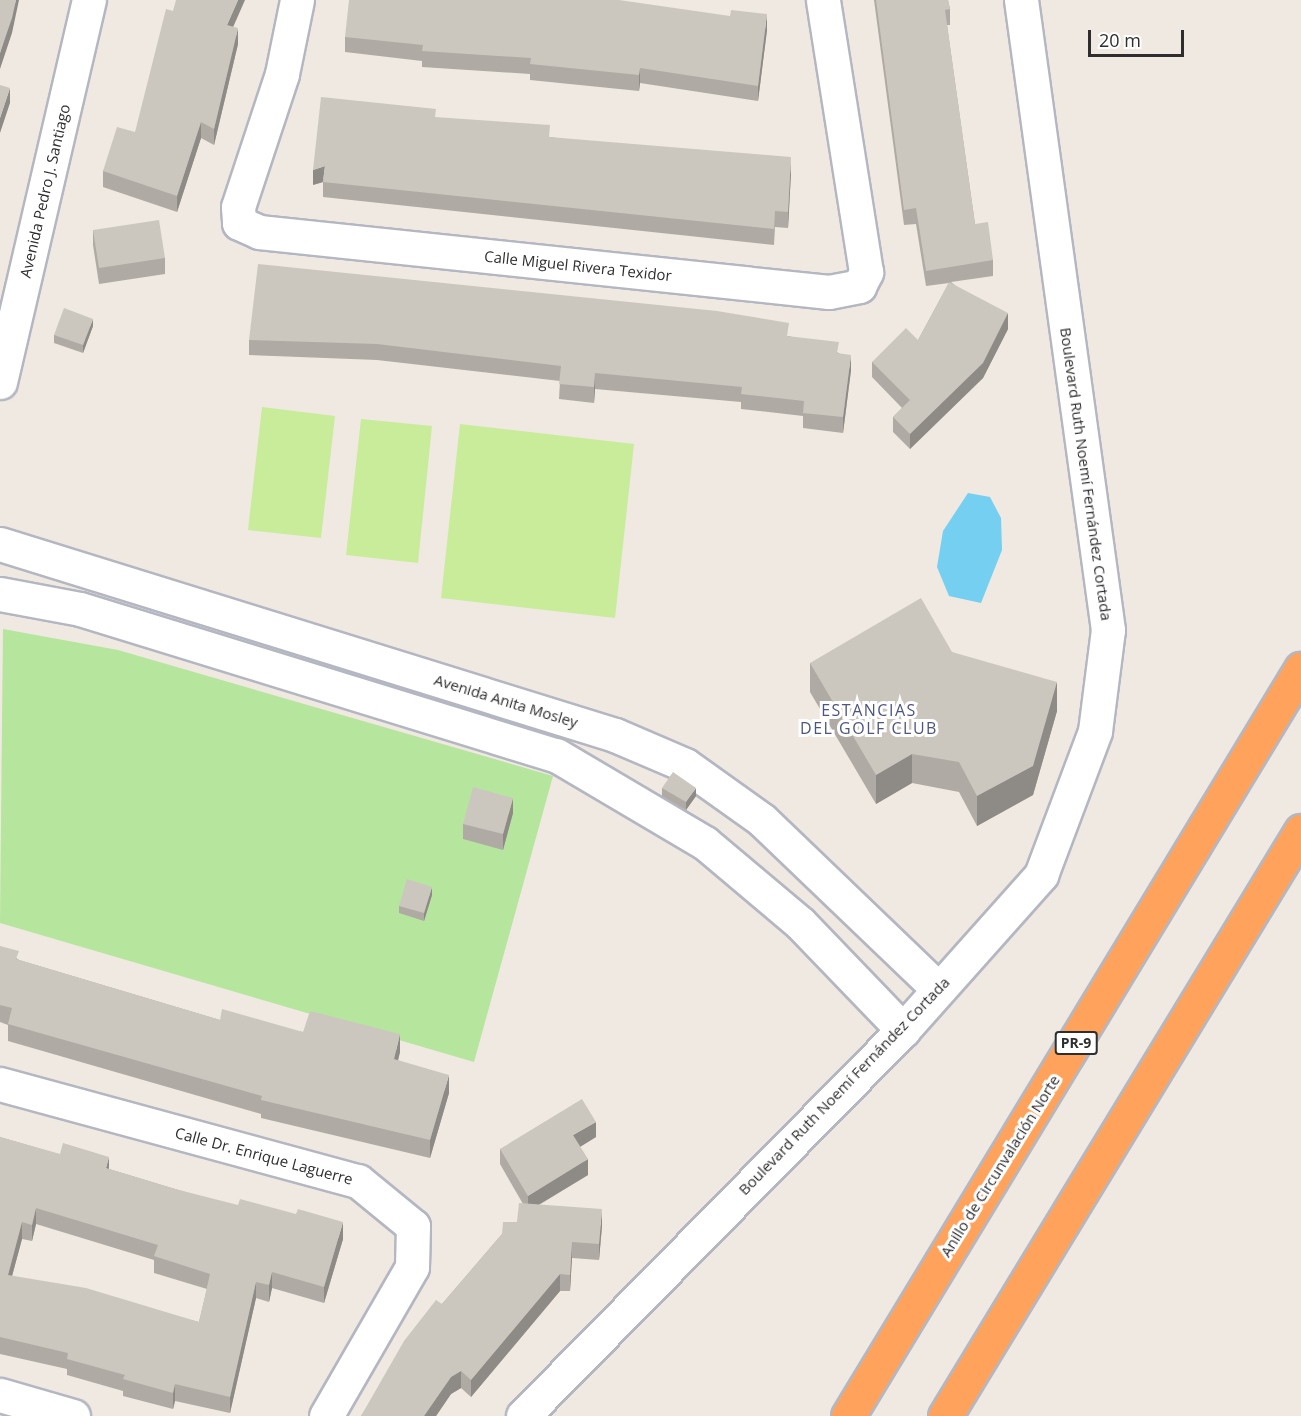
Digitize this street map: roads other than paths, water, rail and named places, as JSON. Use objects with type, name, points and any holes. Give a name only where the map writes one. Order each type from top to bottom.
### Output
[{"type":"highway","name":"Anillo de Circunvalación Norte","points":[[848,1416],[1301,669]]},
{"type":"highway","points":[[945,1416],[1301,831]]},
{"type":"street","name":"Avenida Pedro J. Santiago","points":[[0,382],[89,0]]},
{"type":"street","name":"Calle Miguel Rivera Texidor","points":[[297,0],[282,74],[238,207],[238,223],[259,232],[829,292],[859,286],[866,272],[823,0]]},
{"type":"street","name":"Boulevard Ruth Noemí Fernández Cortada","points":[[523,1416],[903,1030],[1041,875],[1095,731],[1108,630],[1021,0]]},
{"type":"street","name":"Avenida Anita Mosley","points":[[0,544],[615,735],[685,765],[762,820],[938,989]]},
{"type":"street","points":[[0,594],[80,609],[556,755],[705,843],[800,923],[903,1030]]},
{"type":"street","name":"Calle Dr. Enrique Laguerre","points":[[0,1084],[358,1181],[413,1226],[412,1267],[326,1416]]},
{"type":"street","points":[[0,1395],[73,1416]]},
{"type":"water","points":[[968,493],[990,497],[1001,518],[1002,550],[981,603],[949,596],[937,567],[943,531]]},
{"type":"district","name":"ESTANCIAS DEL GOLF CLUB","points":[[869,719]]}]
